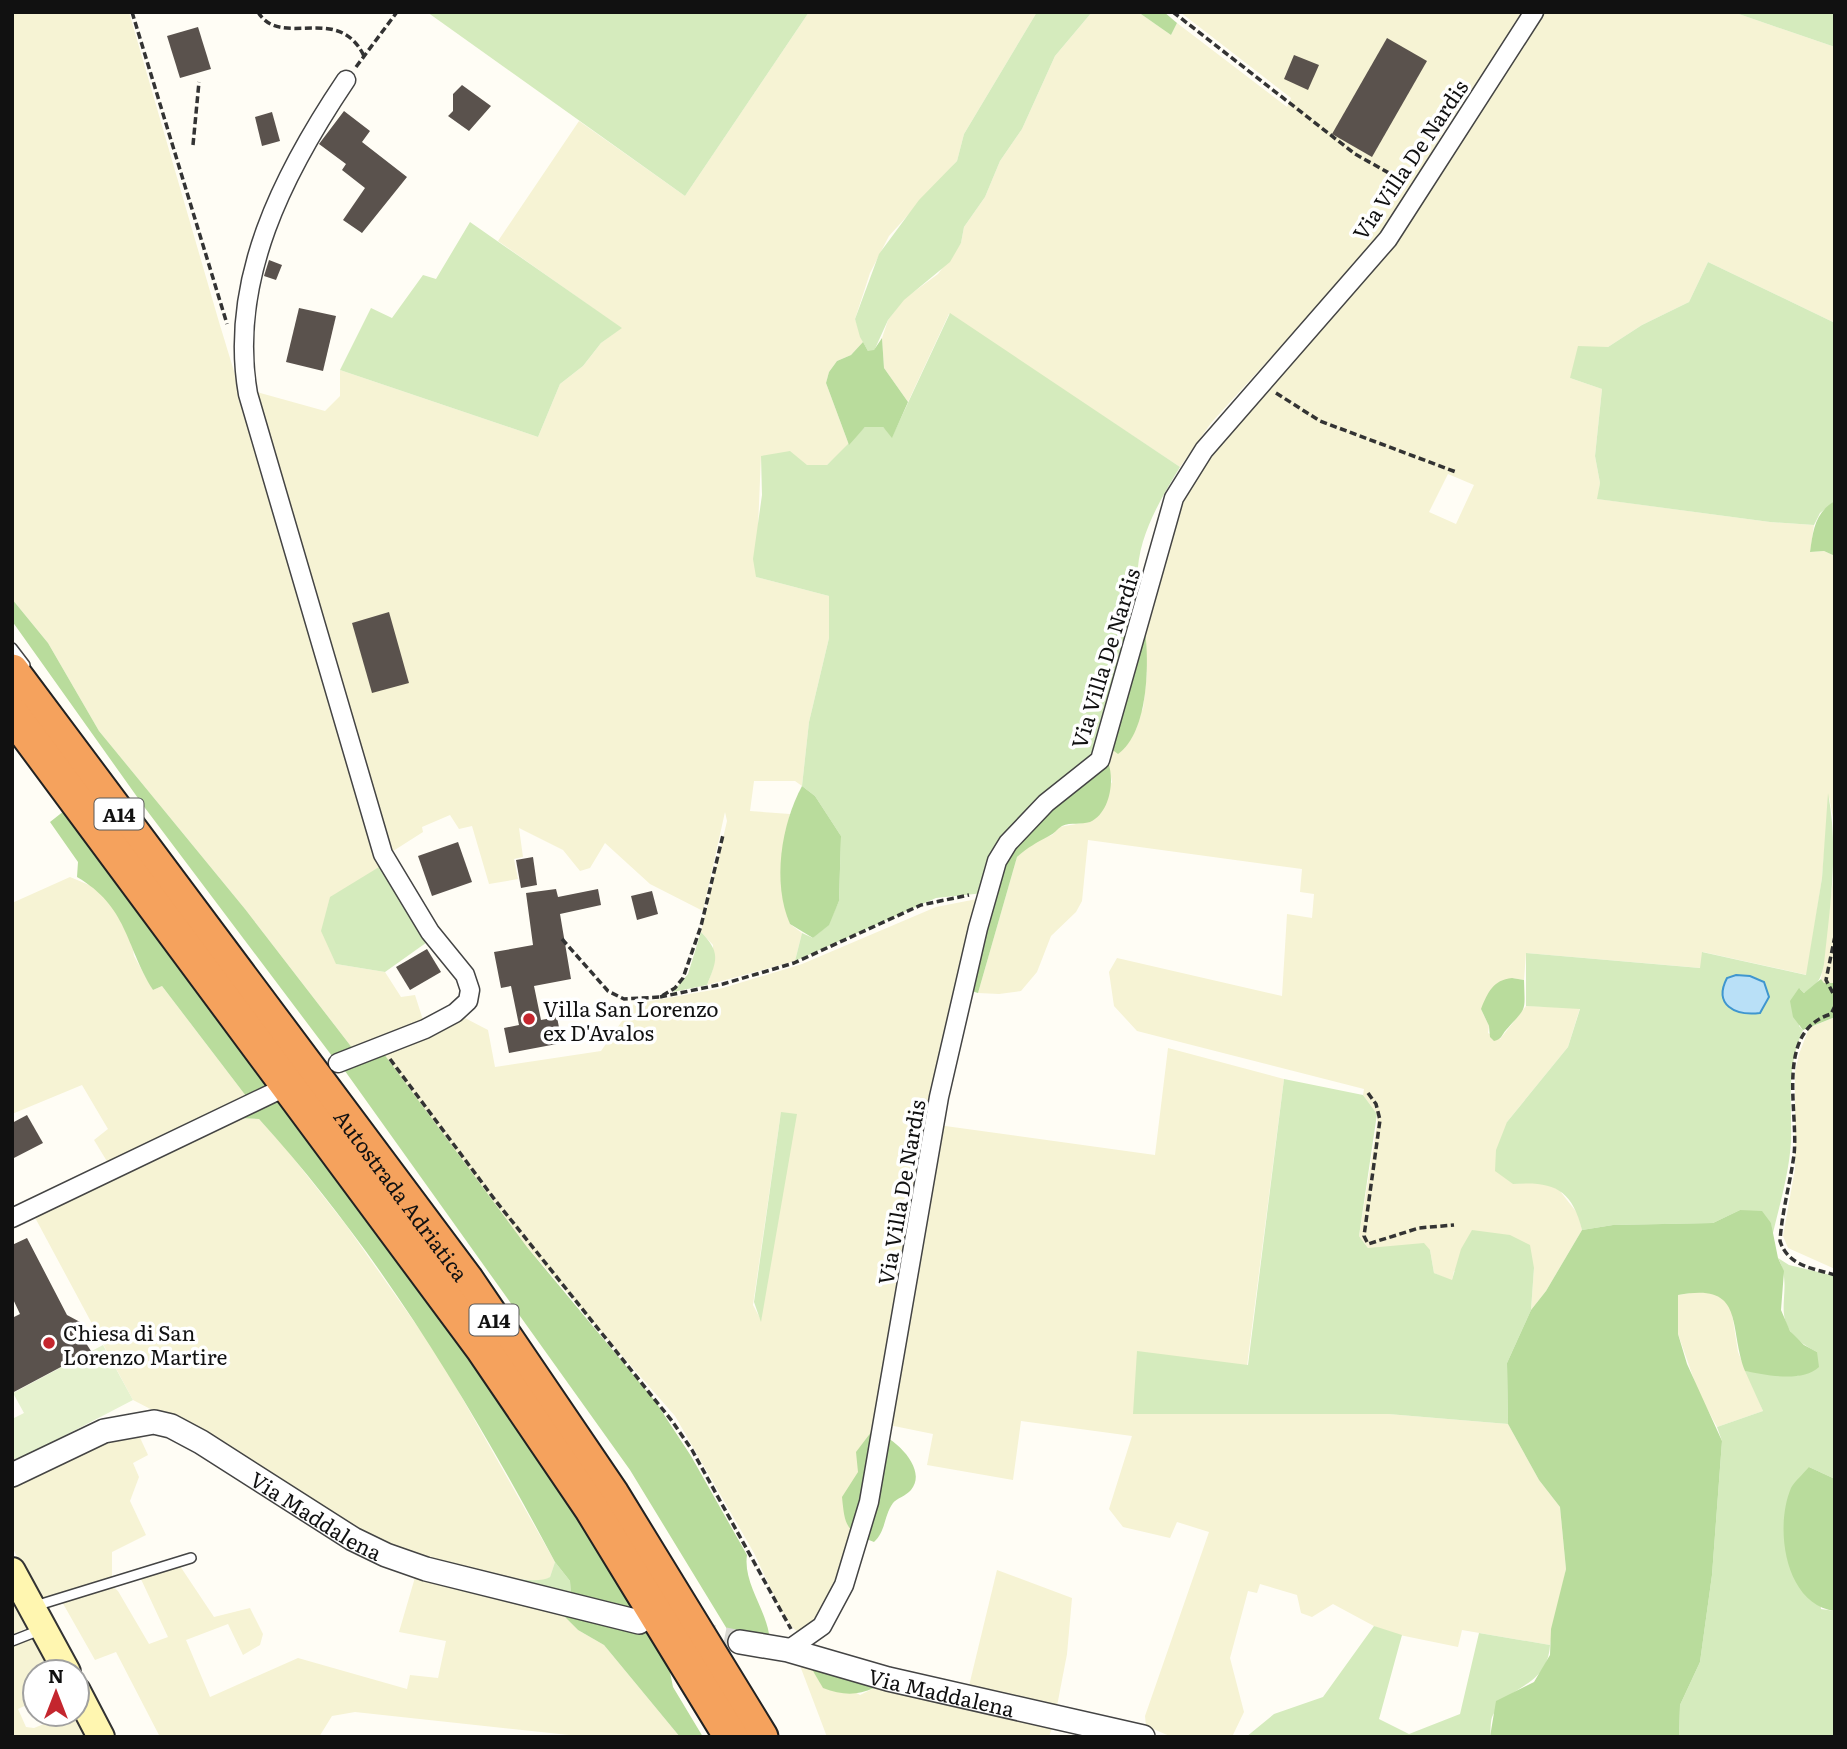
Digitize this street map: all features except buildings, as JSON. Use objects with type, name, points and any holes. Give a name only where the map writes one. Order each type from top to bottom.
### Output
[{"type":"highway","name":"Autostrada Adriatica","points":[[23,698],[483,1349],[591,1508],[731,1737]]},
{"type":"highway","name":"Autostrada Adriatica","points":[[23,698],[466,1279],[619,1505],[761,1737]]},
{"type":"main road","points":[[12,1571],[59,1658]]},
{"type":"main road","points":[[91,1717],[102,1737]]},
{"type":"street","name":"Via Villa De Nardis","points":[[796,1645],[822,1626],[844,1585],[869,1502],[939,1097],[997,861],[1008,842],[1046,803],[1100,761],[1174,498],[1204,450],[1388,239],[1534,12]]},
{"type":"street","points":[[338,1063],[425,1030],[455,1013],[468,1001],[470,990],[465,975],[444,952],[405,894],[383,854],[370,820],[332,673],[248,394],[242,350],[253,266],[276,204],[313,134],[346,80]]},
{"type":"street","points":[[12,1218],[276,1091]]},
{"type":"street","name":"Via Maddalena","points":[[12,1475],[104,1431],[137,1423],[162,1424],[201,1442],[353,1539],[386,1555],[426,1569],[639,1622]]},
{"type":"street","name":"Via Maddalena","points":[[740,1642],[796,1645],[888,1679],[1143,1737]]},
{"type":"lane","points":[[12,648],[23,698]]},
{"type":"lane","points":[[12,1642],[38,1618],[191,1558]]},
{"type":"path","points":[[132,12],[208,270],[223,314],[242,350]]},
{"type":"path","points":[[258,12],[262,19],[282,28],[328,28],[344,32],[357,41],[364,55]]},
{"type":"path","points":[[346,80],[397,12]]},
{"type":"path","points":[[1173,12],[1355,154],[1418,189]]},
{"type":"path","points":[[193,145],[199,82]]},
{"type":"path","points":[[1261,384],[1320,421],[1456,472]]},
{"type":"path","points":[[660,997],[675,988],[689,962],[723,835]]},
{"type":"path","points":[[562,939],[608,991],[624,999],[660,997],[723,984],[794,963],[921,905],[961,895],[987,894]]},
{"type":"path","points":[[1835,936],[1826,980],[1835,997]]},
{"type":"path","points":[[1835,1006],[1830,1014],[1817,1018],[1808,1025],[1795,1061],[1794,1153],[1780,1241],[1784,1252],[1794,1262],[1835,1275]]},
{"type":"path","points":[[383,1045],[402,1079],[486,1189],[672,1421],[752,1556],[796,1645]]},
{"type":"path","points":[[1368,1093],[1376,1104],[1380,1120],[1364,1236],[1368,1244],[1419,1228],[1454,1225]]},
{"type":"shaded area","points":[[12,12],[129,12],[219,322],[384,864],[336,964],[385,972],[401,997],[415,995],[424,1023],[353,1049],[245,909],[99,731],[48,643],[12,599]]},
{"type":"shaded area","points":[[809,12],[1037,12],[964,134],[957,161],[889,236],[870,273],[855,319],[863,342],[851,355],[837,361],[829,372],[826,383],[849,445],[827,465],[807,465],[761,456],[756,577],[829,596],[829,638],[809,722],[802,786],[795,781],[754,781],[750,811],[790,814],[781,870],[790,924],[802,933],[795,961],[707,985],[713,969],[713,945],[701,932],[727,821],[725,812],[703,911],[650,884],[605,843],[590,868],[580,871],[563,850],[519,828],[523,857],[514,859],[518,879],[489,884],[472,826],[459,829],[450,815],[422,827],[423,832],[390,853],[253,391],[325,411],[340,396],[340,370],[538,437],[560,384],[583,366],[601,343],[621,328],[498,241],[579,121],[685,196]]},
{"type":"shaded area","points":[[1092,12],[1138,12],[1171,35],[1177,23],[1287,107],[1291,98],[1180,12],[1525,12],[1442,134],[1403,207],[1386,231],[1211,423],[1180,467],[949,314],[908,402],[884,368],[882,338],[888,320],[904,299],[938,274],[961,243],[964,227],[985,197],[1000,161],[1022,129],[1055,56]]},
{"type":"shaded area","points":[[1543,12],[1733,12],[1835,47],[1835,323],[1708,262],[1689,302],[1642,325],[1608,347],[1596,347],[1570,378],[1602,389],[1595,456],[1600,483],[1598,499],[1770,522],[1814,525],[1810,552],[1824,551],[1835,556],[1835,828],[1829,797],[1822,878],[1807,975],[1703,952],[1701,968],[1526,953],[1524,980],[1512,978],[1481,1009],[1489,1026],[1488,1033],[1500,1039],[1526,1006],[1580,1008],[1568,1047],[1507,1122],[1513,1184],[1544,1181],[1560,1191],[1578,1214],[1582,1230],[1546,1291],[1531,1310],[1534,1268],[1454,1271],[1452,1281],[1434,1273],[1430,1250],[1368,1248],[1359,1236],[1377,1114],[1363,1095],[1364,1089],[1137,1031],[1114,1006],[1109,972],[1117,958],[1282,996],[1287,914],[1312,918],[1314,894],[1300,892],[1302,869],[1088,840],[1082,901],[1076,912],[1051,936],[1037,972],[1021,991],[978,993],[1017,857],[1033,842],[1052,835],[1059,827],[1088,822],[1112,782],[1108,762],[1110,748],[1143,709],[1147,673],[1144,624],[1182,501],[1193,476],[1298,349]],"holes":[[[1448,474],[1474,485],[1456,524],[1429,512]]]},
{"type":"shaded area","points":[[1835,828],[1835,983],[1824,983],[1821,979],[1834,871]]},
{"type":"shaded area","points":[[70,877],[94,887],[108,900],[131,938],[134,956],[153,990],[162,986],[246,1096],[108,1163],[94,1140],[108,1129],[82,1085],[12,1114],[12,903]]},
{"type":"shaded area","points":[[982,898],[844,1575],[819,1620],[802,1636],[792,1627],[780,1608],[754,1553],[675,1416],[527,1247],[381,1050],[463,1017],[488,1030],[495,1067],[601,1051],[634,1004],[723,988],[802,964],[936,907]],"holes":[[[781,1112],[761,1320],[753,1305]]]},
{"type":"shaded area","points":[[1835,1017],[1835,1269],[1788,1248],[1783,1236],[1795,1169],[1795,1072],[1799,1054],[1809,1028]]},
{"type":"shaded area","points":[[1168,1048],[1284,1079],[1247,1366],[1137,1352],[1247,1413],[1388,1414],[1508,1424],[1539,1480],[1560,1507],[1566,1569],[1550,1645],[1462,1630],[1458,1647],[1385,1632],[1333,1604],[1312,1617],[1301,1613],[1297,1595],[1260,1584],[1257,1593],[1248,1591],[1230,1658],[1244,1712],[1232,1737],[1172,1737],[1146,1726],[1145,1716],[1209,1532],[1177,1522],[1170,1538],[1123,1527],[1109,1509],[1132,1436],[1021,1421],[1013,1480],[927,1465],[933,1434],[889,1425],[938,1125],[1155,1155]]},
{"type":"shaded area","points":[[238,1118],[259,1119],[283,1145],[346,1225],[439,1357],[555,1562],[550,1577],[542,1582],[500,1576],[408,1552],[364,1537],[220,1445],[133,1400],[32,1212]]},
{"type":"shaded area","points":[[1703,1291],[1720,1295],[1731,1307],[1738,1352],[1763,1411],[1717,1427],[1699,1394],[1678,1334],[1678,1295]]},
{"type":"shaded area","points":[[136,1429],[148,1455],[133,1463],[139,1477],[130,1501],[146,1535],[112,1552],[112,1577],[40,1599],[12,1547],[12,1484]]},
{"type":"shaded area","points":[[178,1563],[214,1617],[250,1608],[263,1634],[260,1645],[243,1655],[228,1624],[186,1640],[210,1697],[298,1658],[407,1689],[410,1675],[438,1678],[446,1641],[399,1632],[416,1574],[561,1613],[578,1630],[604,1645],[680,1737],[588,1737],[355,1712],[332,1716],[319,1737],[160,1737],[116,1652],[95,1660],[61,1600],[111,1585],[118,1591],[149,1644],[168,1637],[140,1577]]},
{"type":"shaded area","points":[[997,1570],[1072,1598],[1067,1654],[1057,1706],[968,1690]]},
{"type":"shaded area","points":[[12,1592],[31,1626],[12,1635]]},
{"type":"shaded area","points":[[37,1636],[49,1658],[21,1658],[21,1708],[18,1709],[21,1728],[87,1728],[94,1737],[12,1737],[12,1646]]},
{"type":"shaded area","points":[[799,1663],[810,1666],[860,1695],[874,1688],[1054,1721],[1049,1737],[827,1737]]},
{"type":"green space","points":[[427,12],[809,12],[685,196]]},
{"type":"green space","points":[[1037,12],[1092,12],[1055,56],[1022,129],[1000,161],[985,197],[964,227],[961,243],[950,262],[904,300],[888,320],[874,351],[868,351],[860,337],[855,319],[879,254],[919,200],[957,161],[964,134]]},
{"type":"green space","points":[[1138,12],[1164,12],[1177,23],[1171,35]]},
{"type":"green space","points":[[1733,12],[1835,12],[1835,47]]},
{"type":"green space","points":[[470,222],[622,328],[601,343],[583,366],[560,384],[538,437],[340,370],[371,308],[392,318],[423,275],[436,279]]},
{"type":"green space","points":[[1708,262],[1835,323],[1835,501],[1820,513],[1814,525],[1770,522],[1597,499],[1600,483],[1595,456],[1602,389],[1570,378],[1578,346],[1608,347],[1642,325],[1689,302]]},
{"type":"green space","points":[[950,313],[1180,467],[1154,513],[1142,545],[1137,578],[1139,596],[1094,752],[1015,827],[993,865],[984,893],[936,898],[795,961],[802,933],[813,938],[828,925],[839,901],[841,836],[815,796],[802,786],[809,722],[829,638],[829,596],[756,577],[753,559],[762,495],[761,456],[790,451],[807,465],[827,465],[865,427],[883,427],[892,437]]},
{"type":"green space","points":[[882,338],[884,368],[908,402],[892,438],[883,427],[865,427],[849,445],[826,383],[829,372],[837,361],[851,355],[863,342],[868,351],[874,350]]},
{"type":"green space","points":[[1835,501],[1835,556],[1824,551],[1810,552],[1819,516]]},
{"type":"green space","points":[[12,599],[48,643],[99,731],[245,909],[353,1049],[332,1056],[145,808],[12,621]]},
{"type":"green space","points":[[1144,624],[1147,656],[1145,694],[1136,729],[1128,744],[1118,754],[1110,748]]},
{"type":"green space","points":[[1108,762],[1111,787],[1106,804],[1097,818],[1087,823],[1062,826],[1017,857],[978,993],[971,991],[991,899],[1012,847],[1020,835],[1043,813]]},
{"type":"green space","points":[[802,786],[815,796],[841,836],[839,901],[829,925],[813,938],[790,924],[781,891],[784,836]]},
{"type":"green space","points":[[1828,793],[1833,857],[1824,964],[1816,984],[1804,993],[1800,989],[1799,1026],[1803,1030],[1792,1072],[1790,1154],[1772,1237],[1771,1223],[1740,1210],[1713,1223],[1613,1225],[1582,1230],[1572,1205],[1558,1190],[1539,1184],[1513,1184],[1495,1171],[1496,1150],[1507,1122],[1568,1047],[1580,1009],[1526,1006],[1526,953],[1700,968],[1702,952],[1806,975],[1822,878]]},
{"type":"green space","points":[[69,807],[273,1084],[246,1096],[162,986],[153,990],[116,914],[94,889],[77,877],[78,862],[50,822]]},
{"type":"green space","points":[[384,864],[430,940],[385,972],[336,964],[321,931],[330,897]]},
{"type":"green space","points":[[701,932],[712,946],[715,957],[707,985],[673,992],[688,974]]},
{"type":"green space","points":[[1512,978],[1524,980],[1523,1009],[1501,1037],[1494,1041],[1490,1037],[1489,1026],[1481,1009],[1496,984]]},
{"type":"green space","points":[[1821,979],[1824,983],[1835,983],[1835,1017],[1803,1030],[1793,1017],[1790,1001],[1799,988],[1804,993]]},
{"type":"green space","points":[[381,1050],[527,1247],[655,1401],[691,1456],[747,1555],[748,1575],[769,1634],[735,1634],[727,1629],[630,1470],[340,1064]]},
{"type":"green space","points":[[1284,1079],[1363,1095],[1377,1114],[1359,1236],[1368,1248],[1424,1243],[1430,1250],[1434,1273],[1452,1280],[1461,1249],[1472,1230],[1510,1235],[1530,1245],[1534,1268],[1531,1310],[1507,1363],[1508,1424],[1388,1414],[1133,1414],[1137,1351],[1248,1365]]},
{"type":"green space","points":[[280,1097],[488,1380],[643,1619],[571,1596],[570,1581],[555,1562],[456,1388],[383,1276],[303,1169],[259,1119],[238,1118]]},
{"type":"green space","points":[[781,1112],[797,1114],[761,1322],[754,1302]]},
{"type":"green space","points":[[1740,1210],[1762,1211],[1771,1223],[1778,1258],[1784,1271],[1781,1310],[1790,1331],[1804,1345],[1817,1352],[1819,1367],[1812,1372],[1794,1376],[1773,1376],[1745,1371],[1731,1311],[1725,1301],[1715,1295],[1700,1293],[1678,1295],[1678,1334],[1687,1364],[1722,1441],[1712,1575],[1700,1662],[1680,1705],[1679,1737],[1490,1737],[1496,1701],[1534,1682],[1550,1655],[1551,1629],[1566,1569],[1560,1507],[1539,1480],[1508,1424],[1507,1363],[1531,1310],[1546,1291],[1582,1230],[1613,1225],[1713,1223]]},
{"type":"green space","points":[[1778,1258],[1789,1265],[1835,1276],[1835,1479],[1809,1467],[1821,1609],[1835,1611],[1835,1737],[1679,1737],[1680,1705],[1700,1662],[1712,1575],[1722,1441],[1717,1427],[1763,1411],[1745,1371],[1798,1376],[1817,1352],[1800,1341],[1785,1319],[1785,1284]]},
{"type":"green space","points":[[103,1345],[133,1400],[12,1463],[12,1419],[24,1413],[13,1393]]},
{"type":"green space","points":[[872,1431],[898,1446],[912,1463],[915,1472],[911,1490],[893,1503],[881,1533],[874,1542],[858,1535],[849,1527],[844,1515],[842,1497],[858,1472],[856,1452]]},
{"type":"green space","points":[[1809,1467],[1835,1479],[1835,1611],[1818,1606],[1805,1595],[1795,1580],[1784,1543],[1786,1505],[1791,1488]]},
{"type":"green space","points":[[555,1562],[570,1581],[571,1596],[484,1572],[523,1580],[539,1580],[550,1577]]},
{"type":"green space","points":[[561,1613],[649,1631],[669,1667],[673,1687],[703,1737],[680,1737],[604,1645],[578,1630]]},
{"type":"green space","points":[[1374,1626],[1402,1635],[1379,1719],[1409,1734],[1460,1714],[1479,1633],[1550,1645],[1542,1670],[1508,1697],[1492,1717],[1490,1737],[1246,1737],[1274,1714],[1323,1697]]},
{"type":"green space","points":[[810,1666],[874,1688],[849,1694],[823,1688]]},
{"type":"water","points":[[1736,975],[1750,976],[1764,982],[1769,997],[1760,1013],[1742,1013],[1725,1002],[1723,987],[1727,978]]},
{"type":"tunnel","points":[[691,1632],[740,1642]]},
{"type":"place","name":"Villa San Lorenzo ex D'Avalos","points":[[529,1019]]},
{"type":"place","name":"Chiesa di San Lorenzo Martire","points":[[49,1343]]}]
